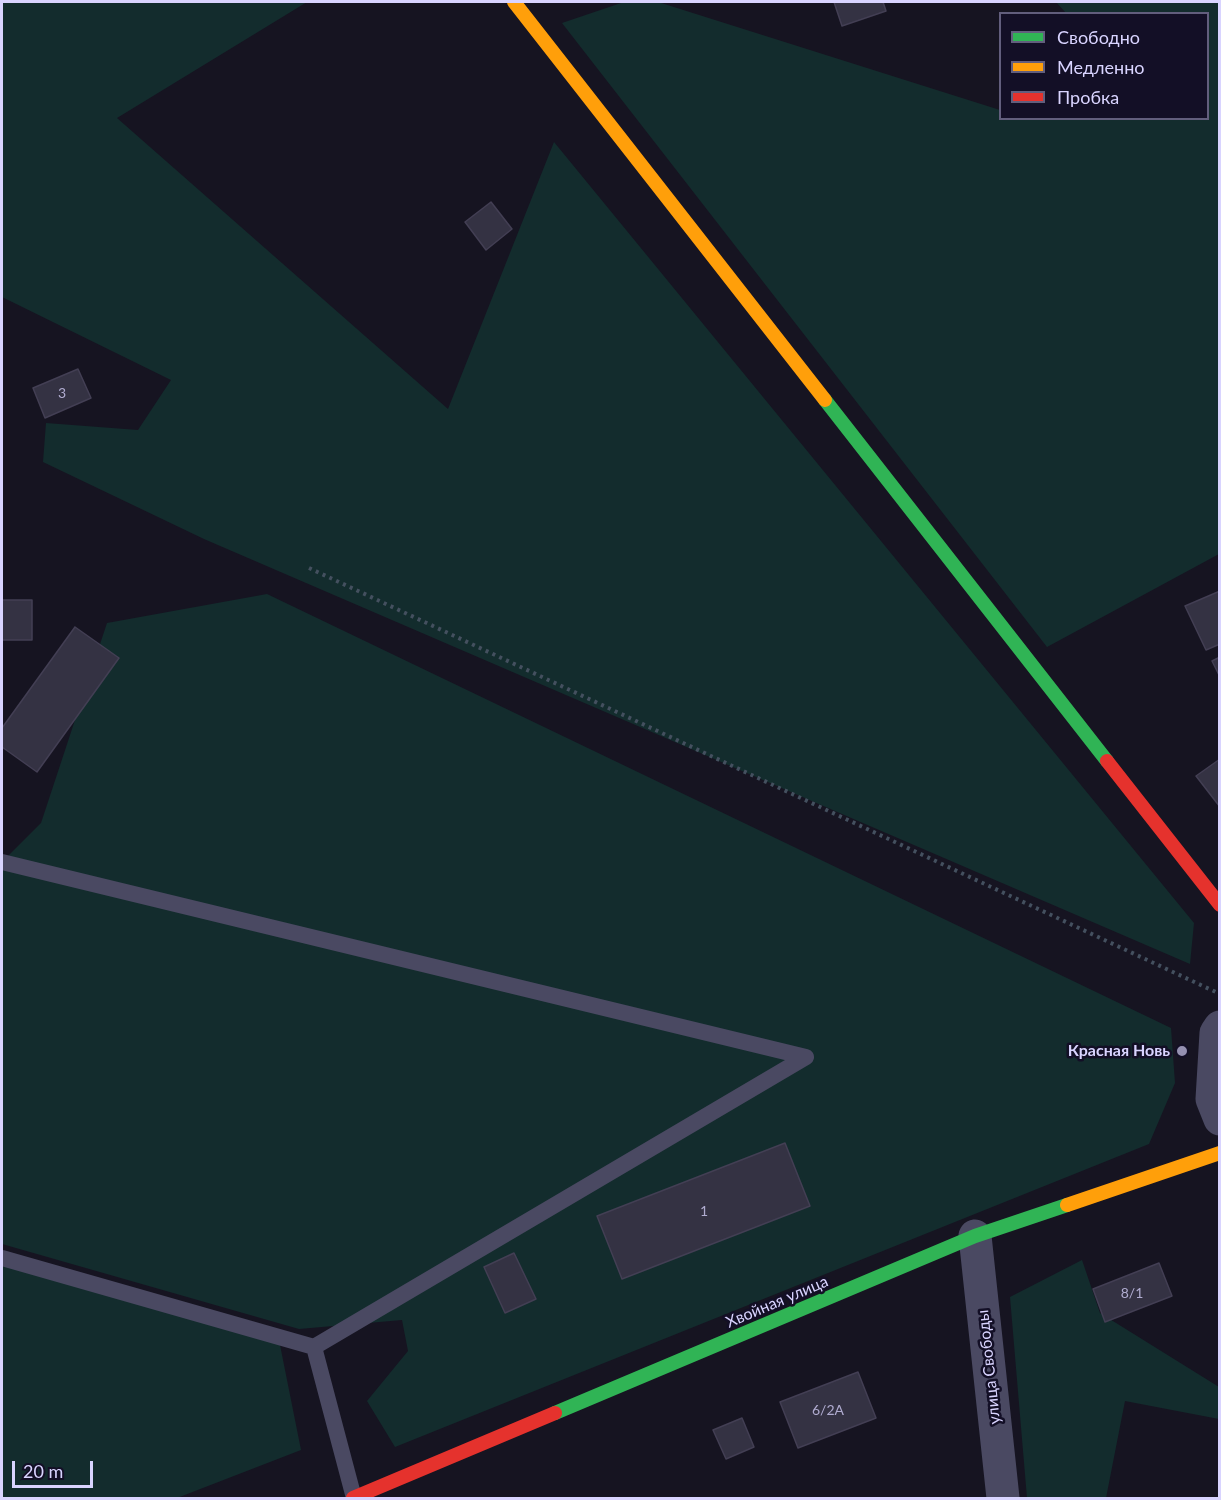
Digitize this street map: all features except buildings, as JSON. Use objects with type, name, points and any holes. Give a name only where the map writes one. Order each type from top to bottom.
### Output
[{"type":"street","points":[[514,2],[1220,905]]},
{"type":"street","points":[[1220,1027],[1216,1033],[1212,1099],[1220,1119]]},
{"type":"street","name":"Хвойная улица","points":[[354,1498],[975,1236],[1220,1153]]},
{"type":"street","name":"улица Свободы","points":[[975,1236],[1003,1498]]},
{"type":"lane","points":[[2,862],[806,1057],[314,1347],[2,1258]]},
{"type":"lane","points":[[314,1347],[354,1498]]},
{"type":"path","points":[[309,568],[1220,994]]},
{"type":"green space","points":[[2,2],[307,2],[117,118],[448,409],[554,142],[1194,923],[1190,964],[204,539],[43,462],[46,423],[138,430],[171,380],[2,297]]},
{"type":"green space","points":[[624,2],[658,2],[999,110],[999,120],[1209,120],[1209,12],[1065,12],[1056,2],[1219,2],[1219,554],[1047,647],[562,23]]},
{"type":"green space","points":[[267,594],[1171,1028],[1175,1083],[1149,1144],[395,1447],[367,1401],[408,1351],[402,1320],[299,1329],[2,1244],[2,862],[41,823],[107,623]]},
{"type":"green space","points":[[1082,1260],[1100,1313],[1219,1387],[1219,1419],[1125,1401],[1106,1498],[1027,1498],[1010,1297]]},
{"type":"green space","points":[[2,1262],[279,1340],[301,1450],[177,1498],[2,1498]]},
{"type":"traffic: fast","points":[[825,400],[1107,761]]},
{"type":"traffic: fast","points":[[555,1413],[975,1236],[1067,1205]]},
{"type":"traffic: slow","points":[[514,2],[825,400]]},
{"type":"traffic: slow","points":[[1067,1205],[1220,1153]]},
{"type":"traffic: jam","points":[[1107,761],[1220,905]]},
{"type":"traffic: jam","points":[[353,1498],[555,1413]]},
{"type":"place","name":"Красная Новь","points":[[1182,1051]]}]
